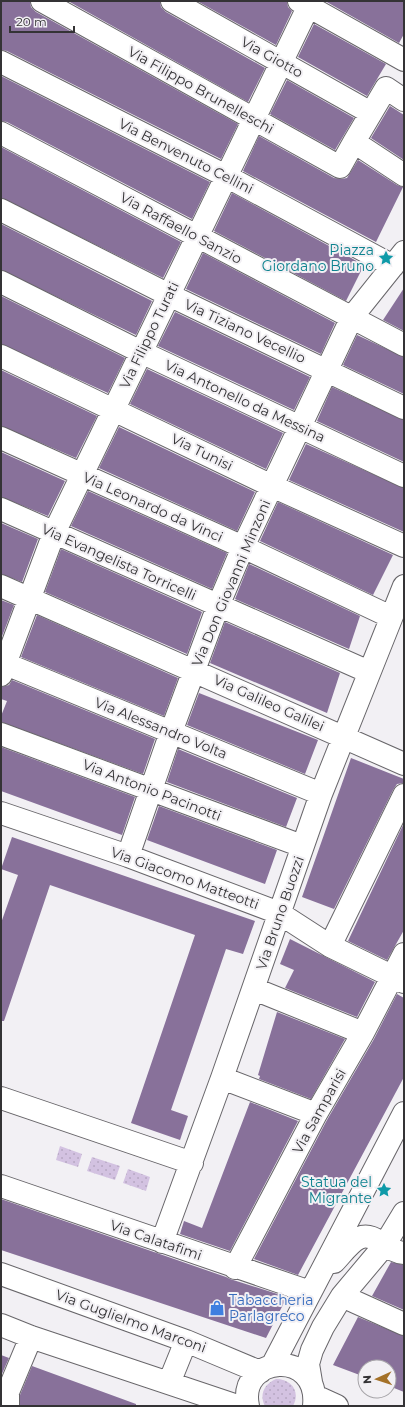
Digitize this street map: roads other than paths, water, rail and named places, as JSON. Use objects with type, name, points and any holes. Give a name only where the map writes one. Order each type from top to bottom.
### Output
[{"type":"street","name":"Via Filippo Brunelleschi","points":[[42,1],[340,167],[354,142]]},
{"type":"street","name":"Via Giotto","points":[[172,1],[371,113]]},
{"type":"street","name":"Via Filippo Turati","points":[[2,667],[30,598],[54,532],[254,120],[306,3]]},
{"type":"street","points":[[306,3],[404,60]]},
{"type":"street","name":"Via Benvenuto Cellini","points":[[1,62],[226,176],[370,254],[398,259]]},
{"type":"street","points":[[404,100],[386,88],[354,142],[404,175]]},
{"type":"street","name":"Via Raffaello Sanzio","points":[[1,133],[404,345]]},
{"type":"street","name":"Via Tiziano Vecellio","points":[[1,210],[169,295],[326,369],[404,408]]},
{"type":"street","name":"Via Don Giovanni Minzoni","points":[[128,856],[150,790],[194,670],[218,606],[243,547],[326,369],[352,317],[398,259]]},
{"type":"street","name":"Via Antonello da Messina","points":[[1,282],[141,352],[404,476]]},
{"type":"street","name":"Via Tunisi","points":[[1,356],[272,486],[404,546]]},
{"type":"street","name":"Via Leonardo da Vinci","points":[[1,438],[243,547],[391,617]]},
{"type":"street","name":"Via Evangelista Torricelli","points":[[1,509],[369,672]]},
{"type":"street","name":"Via Galileo Galilei","points":[[1,586],[344,736],[404,764]]},
{"type":"street","name":"Via Bruno Buozzi","points":[[162,1242],[254,989],[321,794],[404,586]]},
{"type":"street","name":"Via Alessandro Volta","points":[[2,667],[171,732],[321,794]]},
{"type":"street","name":"Via Antonio Pacinotti","points":[[1,734],[302,846]]},
{"type":"street","points":[[330,946],[404,795]]},
{"type":"street","name":"Via Giacomo Matteotti","points":[[1,813],[128,856],[279,913],[330,946],[399,980]]},
{"type":"street","name":"Via Samparisi","points":[[235,1268],[316,1114],[363,1033],[399,980],[404,954]]},
{"type":"street","points":[[254,989],[363,1033]]},
{"type":"street","points":[[222,1078],[316,1114]]},
{"type":"street","points":[[1,1098],[192,1163]]},
{"type":"street","points":[[248,1406],[247,1393],[250,1385],[266,1368],[314,1286],[404,1113]]},
{"type":"street","name":"Via Calatafimi","points":[[1,1186],[235,1268],[314,1286]]},
{"type":"street","points":[[313,1394],[308,1364],[312,1350],[342,1296],[384,1246],[404,1213]]},
{"type":"street","points":[[314,1286],[358,1238],[369,1236],[397,1253],[404,1253]]},
{"type":"street","name":"Via Guglielmo Marconi","points":[[1,1274],[186,1341],[266,1368]]},
{"type":"street","points":[[342,1296],[404,1324]]},
{"type":"street","points":[[1,1325],[31,1337],[237,1406]]},
{"type":"street","points":[[8,1406],[8,1392],[31,1337]]},
{"type":"street","points":[[169,1383],[186,1341]]},
{"type":"street","points":[[266,1368],[283,1364],[294,1367],[304,1373],[313,1394],[337,1406]]},
{"type":"place","name":"Piazza Giordano Bruno","points":[[386,258]]},
{"type":"place","name":"Statua del Migrante","points":[[384,1190]]},
{"type":"place","name":"Tabaccheria Parlagreco","points":[[217,1308]]}]
